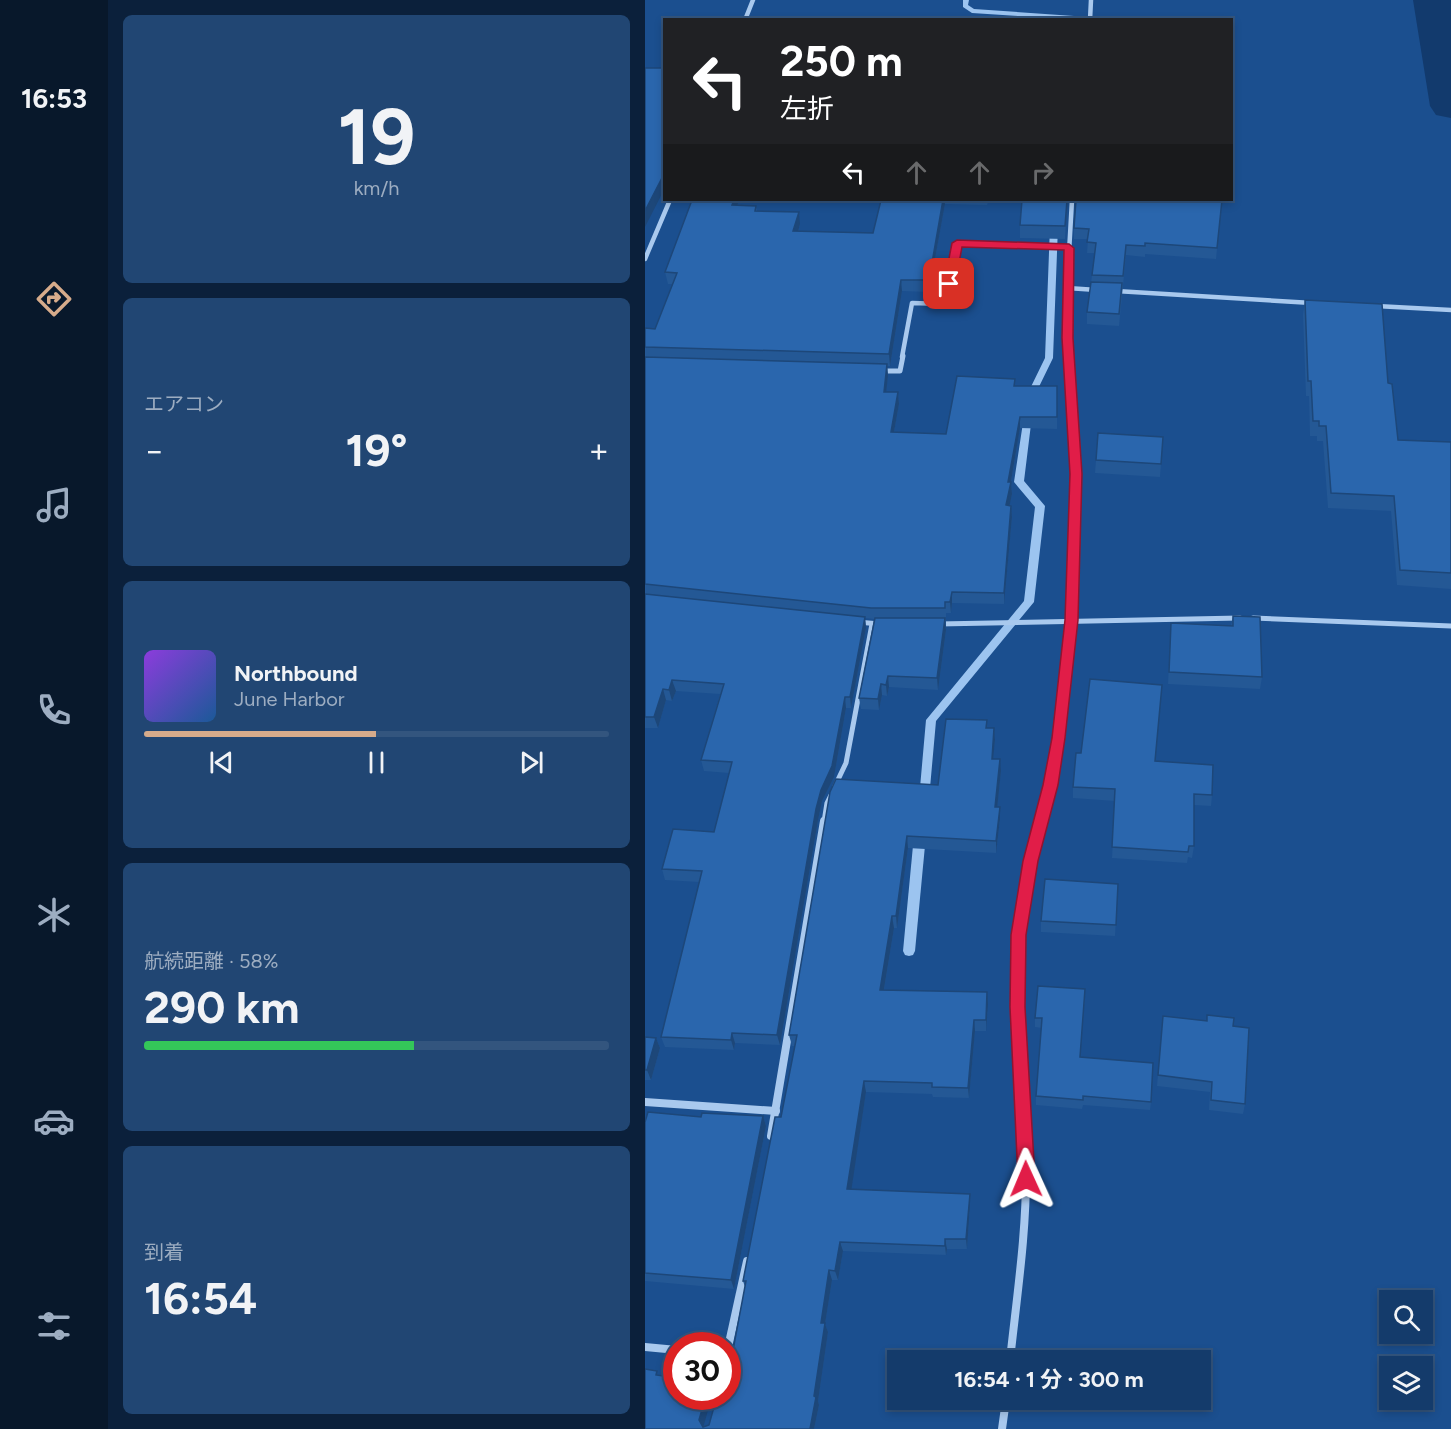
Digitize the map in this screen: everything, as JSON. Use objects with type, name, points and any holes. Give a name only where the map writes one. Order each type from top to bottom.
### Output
[{"type":"street","points":[[746,18],[753,0]]},
{"type":"street","points":[[1090,18],[1091,0]]},
{"type":"street","points":[[645,259],[670,201]]},
{"type":"street","points":[[1011,1350],[1026,1212],[1026,1163],[1018,1007],[1018,935],[1031,861],[1059,738],[1072,620],[1076,474],[1067,288],[1072,201]]},
{"type":"street","points":[[877,370],[900,371],[912,303],[945,304],[957,243],[1069,248]]},
{"type":"street","points":[[1067,288],[1103,290]]},
{"type":"street","points":[[1115,291],[1317,303]]},
{"type":"street","points":[[1364,306],[1449,310]]},
{"type":"street","points":[[933,624],[990,625],[1176,616],[1451,626]]},
{"type":"street","points":[[853,622],[891,624]]},
{"type":"street","points":[[769,1146],[827,803],[846,763],[872,624]]},
{"type":"street","points":[[645,1102],[776,1111]]},
{"type":"street","points":[[731,1332],[749,1249]]},
{"type":"street","points":[[645,1347],[663,1349]]},
{"type":"street","points":[[1002,1429],[1004,1410]]},
{"type":"building","points":[[645,68],[663,68],[663,176],[645,211]]},
{"type":"building","points":[[692,201],[734,201],[732,205],[756,206],[755,211],[799,212],[793,231],[873,233],[881,201],[943,201],[929,280],[901,280],[889,354],[645,347],[645,328],[655,329],[677,273],[665,272]]},
{"type":"building","points":[[1022,201],[1067,201],[1065,226],[1020,225]]},
{"type":"building","points":[[1076,201],[1222,201],[1217,248],[1145,243],[1145,246],[1126,245],[1123,276],[1092,275],[1096,243],[1087,242],[1089,229],[1074,228]]},
{"type":"building","points":[[1091,282],[1122,283],[1119,314],[1087,312]]},
{"type":"building","points":[[1305,300],[1382,304],[1388,383],[1392,384],[1398,440],[1451,442],[1451,573],[1400,570],[1394,496],[1331,493],[1326,426],[1319,426],[1319,421],[1313,421],[1311,381],[1308,381]]},
{"type":"building","points":[[645,357],[887,364],[884,392],[898,392],[891,432],[946,434],[957,376],[1015,379],[1014,386],[1057,386],[1057,417],[1020,417],[1008,482],[1011,482],[1006,505],[1011,506],[1004,593],[952,592],[950,602],[945,602],[945,608],[871,608],[645,584]]},
{"type":"building","points":[[1098,433],[1163,437],[1161,464],[1096,460]]},
{"type":"building","points":[[645,594],[865,617],[850,697],[845,697],[832,766],[821,790],[816,809],[777,1035],[732,1033],[731,1040],[661,1037],[702,871],[662,869],[673,829],[714,832],[732,762],[701,760],[724,684],[672,680],[669,690],[663,689],[654,717],[645,717]]},
{"type":"building","points":[[1233,616],[1260,617],[1262,677],[1169,672],[1171,623],[1233,626]]},
{"type":"building","points":[[875,618],[945,618],[937,678],[888,676],[886,685],[881,684],[878,699],[859,698]]},
{"type":"building","points":[[1090,679],[1162,685],[1155,761],[1213,765],[1212,795],[1194,794],[1194,846],[1189,846],[1188,852],[1112,847],[1115,789],[1073,787],[1076,753],[1081,753]]},
{"type":"building","points":[[946,719],[987,720],[986,728],[994,728],[992,759],[1000,759],[995,807],[1000,807],[996,841],[907,836],[896,916],[892,916],[880,990],[987,992],[986,1020],[974,1020],[968,1088],[932,1087],[932,1083],[864,1081],[847,1189],[970,1194],[966,1239],[945,1239],[945,1246],[840,1242],[835,1271],[829,1270],[821,1323],[825,1323],[810,1429],[645,1429],[645,1369],[657,1371],[656,1375],[663,1376],[663,1410],[702,1410],[699,1420],[703,1427],[709,1425],[713,1410],[741,1410],[741,1332],[736,1332],[746,1281],[743,1281],[775,1117],[781,1117],[797,1035],[789,1035],[830,792],[836,779],[938,785]]},
{"type":"building","points":[[1045,879],[1118,884],[1116,925],[1041,921]]},
{"type":"building","points":[[1038,986],[1085,989],[1080,1057],[1153,1063],[1151,1102],[1083,1096],[1083,1100],[1036,1096],[1042,1018],[1035,1018]]},
{"type":"building","points":[[1207,1015],[1234,1018],[1233,1026],[1249,1028],[1245,1104],[1211,1100],[1212,1082],[1158,1075],[1163,1016],[1207,1021]]},
{"type":"building","points":[[645,1037],[656,1038],[647,1070],[645,1070]]},
{"type":"building","points":[[648,1112],[701,1117],[702,1113],[763,1116],[731,1280],[645,1273],[645,1122]]},
{"type":"waterway","points":[[966,0],[965,6],[972,11],[1074,18]]},
{"type":"waterway","points":[[1432,0],[1451,106]]},
{"type":"waterway","points":[[1030,397],[1049,358],[1055,201]]},
{"type":"waterway","points":[[924,799],[931,720],[1029,602],[1040,506],[1019,482],[1028,416]]},
{"type":"waterway","points":[[909,951],[920,835]]},
{"type":"route","points":[[949,284],[957,243],[1069,248],[1068,338],[1076,474],[1072,620],[1059,738],[1024,894],[1018,935],[1018,1007],[1026,1179]]}]
